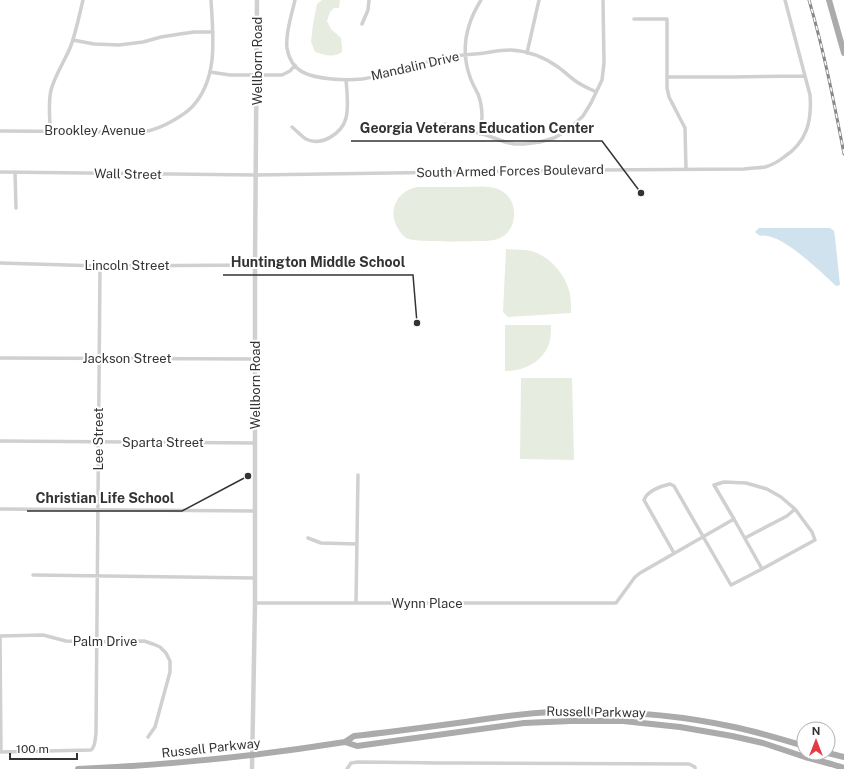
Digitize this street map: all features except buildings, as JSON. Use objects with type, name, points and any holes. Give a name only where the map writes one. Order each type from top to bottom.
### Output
[{"type":"main road","points":[[829,0],[844,53]]},
{"type":"main road","name":"Russell Parkway","points":[[78,769],[180,763],[252,755],[345,742],[354,736],[552,712],[596,711],[691,719],[775,737],[796,744]]},
{"type":"main road","name":"Russell Parkway","points":[[345,742],[356,746],[535,722],[571,720],[611,721],[661,724],[721,734],[763,743],[844,768]]},
{"type":"street","points":[[50,130],[49,104],[51,92],[57,74],[70,49],[83,0]]},
{"type":"street","name":"Brookley Avenue","points":[[0,130],[143,132],[168,124],[181,116],[192,107],[203,91],[210,72],[213,53],[211,0]]},
{"type":"street","name":"Wellborn Road","points":[[252,769],[255,603],[254,511],[257,0]]},
{"type":"street","points":[[210,72],[230,75],[282,75],[290,71],[295,65],[289,54],[287,36],[295,0]]},
{"type":"street","points":[[362,24],[368,10],[369,0]]},
{"type":"street","points":[[480,134],[482,122],[481,106],[467,69],[466,37],[469,24],[481,0]]},
{"type":"street","points":[[527,53],[539,0]]},
{"type":"street","points":[[445,124],[514,144],[529,144],[554,138],[568,130],[583,116],[602,80],[604,68],[603,0]]},
{"type":"street","name":"South Armed Forces Boulevard","points":[[256,175],[744,169],[766,166],[790,154],[798,146],[806,132],[810,118],[810,95],[785,0]]},
{"type":"street","points":[[634,19],[667,19],[667,88],[685,128],[686,169]]},
{"type":"street","points":[[73,40],[94,44],[118,45],[143,42],[161,37],[194,32],[213,32]]},
{"type":"street","name":"Mandalin Drive","points":[[295,65],[302,72],[314,77],[354,80],[448,57],[500,50],[514,51],[527,53],[548,60],[577,82],[596,92]]},
{"type":"street","points":[[667,77],[805,76]]},
{"type":"street","points":[[292,127],[301,136],[316,142],[324,141],[337,132],[342,127],[347,113],[346,80]]},
{"type":"street","name":"Wall Street","points":[[0,172],[256,175]]},
{"type":"street","points":[[16,172],[16,208]]},
{"type":"street","name":"Lincoln Street","points":[[0,264],[100,266],[255,265]]},
{"type":"street","name":"Lee Street","points":[[0,752],[91,750],[95,744],[100,266]]},
{"type":"street","name":"Jackson Street","points":[[0,358],[255,359]]},
{"type":"street","name":"Sparta Street","points":[[0,441],[255,443]]},
{"type":"street","points":[[356,603],[358,474]]},
{"type":"street","points":[[734,519],[703,537],[674,553],[644,500],[646,496],[662,486],[670,484],[674,486],[703,537],[731,585],[815,540],[812,532],[795,509],[781,497],[767,489],[746,483],[724,482],[714,485],[734,519],[745,538],[762,568]]},
{"type":"street","points":[[0,509],[254,511]]},
{"type":"street","points":[[745,538],[786,516],[795,509]]},
{"type":"street","points":[[308,538],[321,543],[357,544]]},
{"type":"street","name":"Wynn Place","points":[[255,603],[616,603],[640,572],[674,553]]},
{"type":"street","points":[[33,575],[254,578]]},
{"type":"street","name":"Palm Drive","points":[[0,636],[43,635],[66,641],[144,641],[160,647],[166,653],[170,661],[170,672],[155,727],[148,737]]},
{"type":"street","points":[[0,636],[0,752]]},
{"type":"street","points":[[347,769],[351,763],[358,762],[689,764],[695,767],[695,769]]},
{"type":"shaded area","points":[[322,0],[340,0],[339,8],[334,8],[330,12],[327,21],[331,29],[341,38],[342,52],[339,54],[326,55],[315,52],[311,42],[317,4]]},
{"type":"shaded area","points":[[417,187],[496,188],[510,198],[514,210],[513,223],[504,236],[487,241],[411,240],[406,238],[400,232],[394,220],[393,212],[399,197],[409,190]]},
{"type":"shaded area","points":[[506,249],[531,251],[545,257],[551,262],[561,273],[568,287],[571,313],[508,317],[503,312]]},
{"type":"shaded area","points":[[505,325],[551,325],[550,339],[546,351],[531,365],[512,371],[505,371]]},
{"type":"shaded area","points":[[521,378],[572,378],[574,460],[520,459]]},
{"type":"water","points":[[759,228],[830,228],[834,231],[840,285],[836,286],[811,263],[789,246],[768,236],[760,236],[755,232]]},
{"type":"railway","points":[[809,0],[824,57],[844,154]]},
{"type":"place","name":"Georgia Veterans Education Center","points":[[641,193]]},
{"type":"place","name":"Huntington Middle School","points":[[417,323]]},
{"type":"place","name":"Christian Life School","points":[[248,476]]}]
